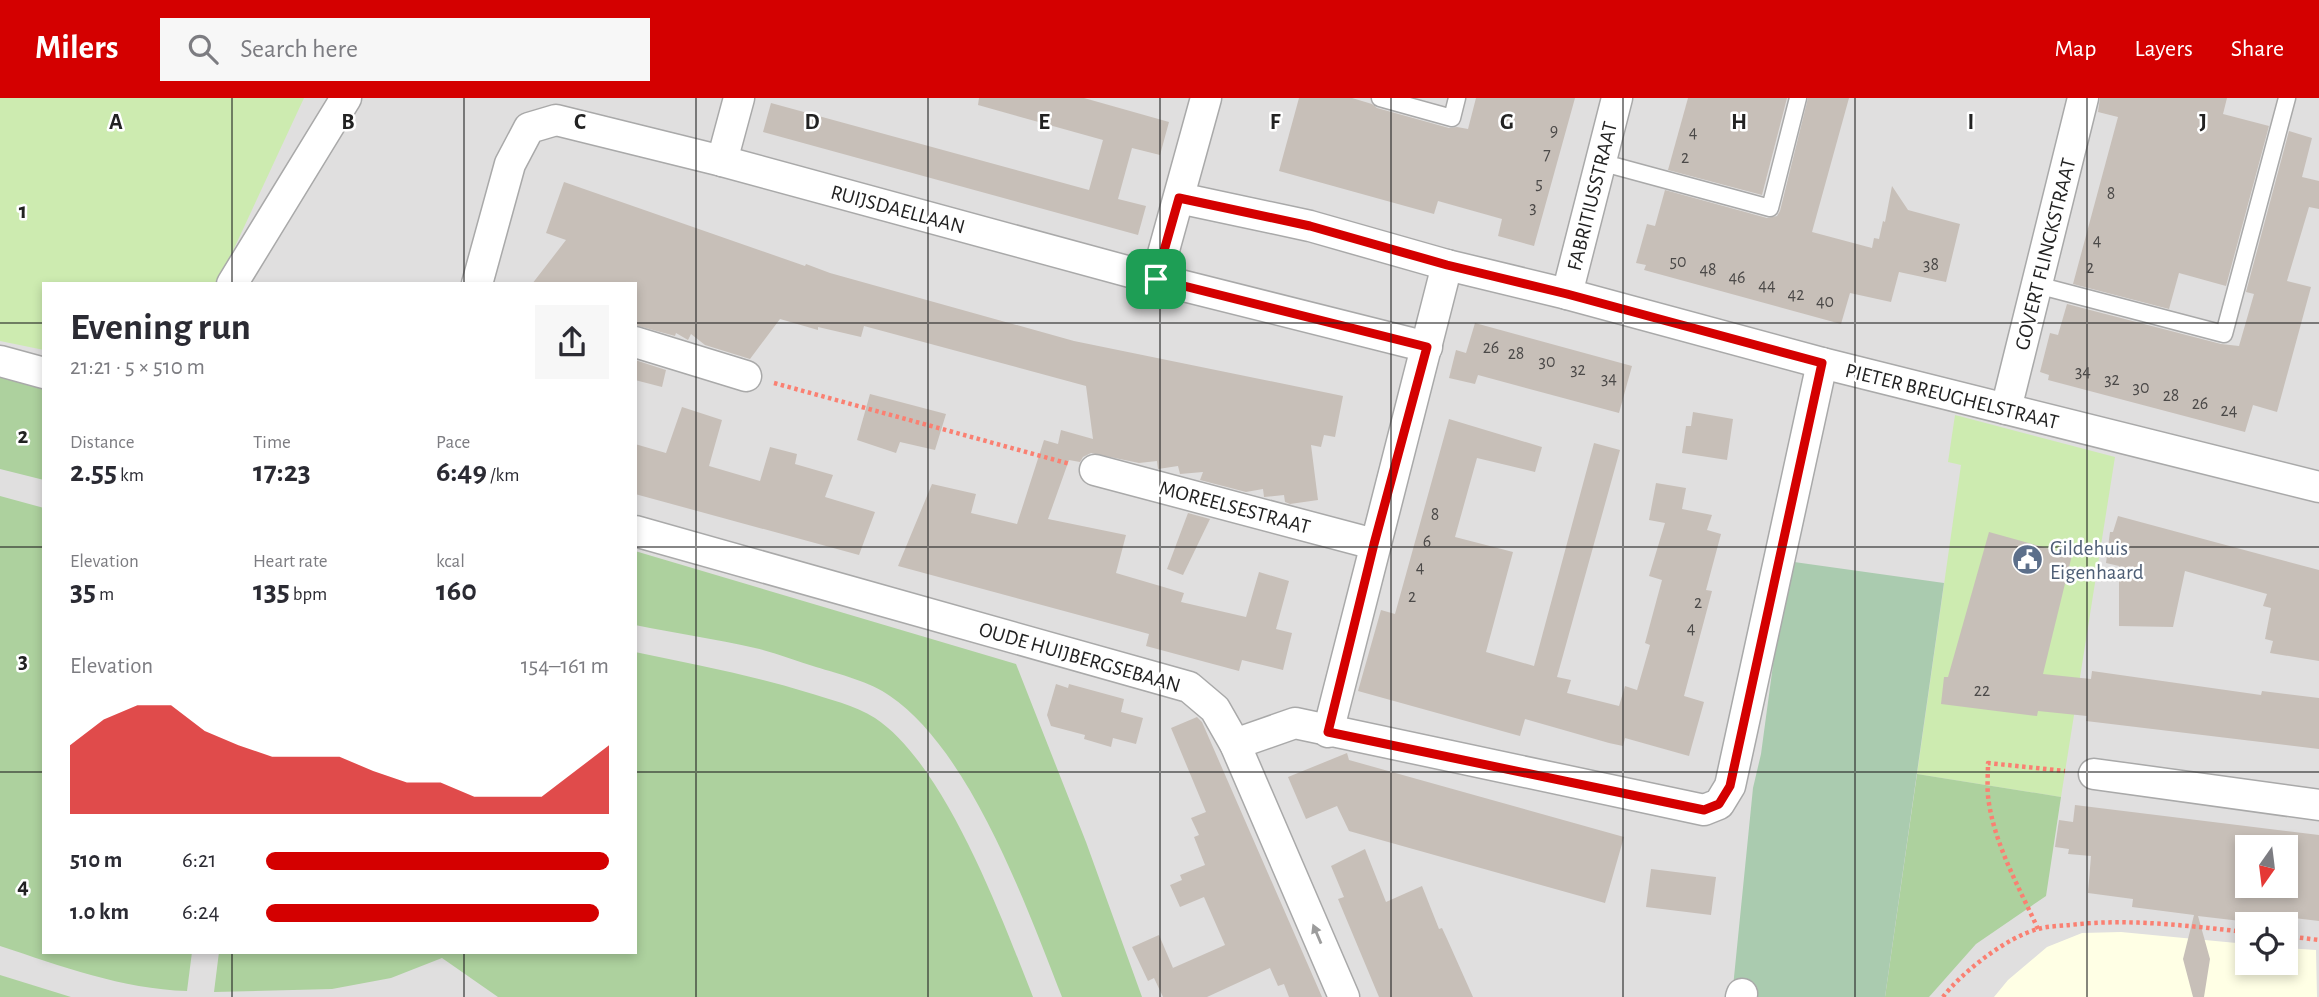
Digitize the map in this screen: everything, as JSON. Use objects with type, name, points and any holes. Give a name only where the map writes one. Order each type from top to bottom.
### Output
[{"type":"street","points":[[233,282],[346,98]]},
{"type":"street","points":[[722,161],[739,98]]},
{"type":"street","points":[[1156,279],[1206,98]]},
{"type":"street","name":"FABRITIUSSTRAAT","points":[[1567,294],[1617,98]]},
{"type":"street","name":"GOVERT FLINCKSTRAAT","points":[[2006,409],[2083,98]]},
{"type":"street","name":"RUIJSDAELLAAN","points":[[478,282],[510,164],[529,128],[556,120],[722,161],[1156,279],[1427,347]]},
{"type":"street","name":"PIETER BREUGHELSTRAAT","points":[[1179,198],[1310,226],[1447,265],[1567,294],[1822,363],[2319,487]]},
{"type":"street","points":[[1328,732],[1447,265]]},
{"type":"street","points":[[637,343],[746,376]]},
{"type":"street","points":[[0,361],[42,372]]},
{"type":"street","points":[[1235,744],[1294,723],[1704,810],[1719,804],[1730,786],[1822,363]]},
{"type":"street","name":"MOREELSESTRAAT","points":[[1095,470],[1374,544]]},
{"type":"street","name":"OUDE HUIJBERGSEBAAN","points":[[637,532],[1189,687],[1215,709],[1235,744],[1344,997]]},
{"type":"street","points":[[2094,774],[2319,805]]},
{"type":"lane","points":[[1380,98],[1452,118],[1457,98]]},
{"type":"lane","points":[[1600,162],[1770,208],[1798,98]]},
{"type":"lane","points":[[2037,285],[2224,334],[2287,98]]},
{"type":"path","points":[[746,376],[1095,470]]},
{"type":"path","points":[[2038,929],[1993,822],[1988,795],[1988,763],[2094,774]]},
{"type":"path","points":[[1943,997],[1976,965],[2012,940],[2038,929],[2095,922],[2155,922],[2235,931]]},
{"type":"path","points":[[2298,937],[2319,940]]},
{"type":"shaded area","points":[[0,98],[2319,98],[2319,997],[0,997]]},
{"type":"shaded area","points":[[1787,561],[1944,583],[1885,997],[1732,997],[1753,788],[1761,754]]},
{"type":"shaded area","points":[[2121,932],[2235,943],[2235,975],[2298,975],[2298,949],[2316,950],[2317,997],[1994,997],[2008,980],[2047,947],[2082,933]]},
{"type":"green space","points":[[0,98],[304,98],[218,282],[42,282],[42,350],[0,341]]},
{"type":"green space","points":[[0,373],[42,384],[42,480],[0,469]]},
{"type":"green space","points":[[1955,415],[2115,457],[2061,797],[1917,774],[1961,465],[1948,462]]},
{"type":"green space","points":[[0,496],[42,507],[42,954],[192,954],[187,991],[115,981],[0,946]]},
{"type":"green space","points":[[637,552],[1016,664],[1086,842],[1142,997],[1062,997],[1014,877],[971,792],[946,754],[919,721],[890,696],[854,679],[771,652],[637,625]]},
{"type":"green space","points":[[637,652],[743,675],[841,703],[875,718],[901,740],[925,770],[969,846],[1033,997],[498,997],[442,958],[391,978],[332,989],[214,992],[219,954],[637,954]]},
{"type":"green space","points":[[1917,774],[2061,797],[2046,896],[1976,944],[1929,997],[1885,997]]},
{"type":"green space","points":[[0,975],[71,997],[0,997]]},
{"type":"building","points":[[979,98],[1084,98],[1169,122],[1160,155],[1132,148],[1118,199],[1146,206],[1138,235],[763,132],[771,103],[1089,190],[1103,140],[978,105]]},
{"type":"building","points":[[1299,98],[1352,98],[1377,108],[1449,128],[1468,129],[1476,98],[1575,98],[1534,246],[1498,236],[1502,219],[1438,201],[1434,214],[1279,171]]},
{"type":"building","points":[[1688,98],[1787,98],[1762,195],[1668,170]]},
{"type":"building","points":[[1808,98],[1849,98],[1812,232],[1872,248],[1874,238],[1879,239],[1883,221],[1885,222],[1892,186],[1908,210],[1960,224],[1946,282],[1899,272],[1891,302],[1850,293],[1841,324],[1644,270],[1646,265],[1636,263],[1647,224],[1655,226],[1665,190],[1767,218],[1777,216]]},
{"type":"building","points":[[2100,98],[2227,98],[2223,114],[2269,126],[2226,286],[2179,273],[2169,309],[2073,284],[2118,117],[2098,112]]},
{"type":"building","points":[[2289,131],[2312,138],[2302,177],[2319,181],[2319,209],[2309,207],[2287,281],[2311,287],[2277,412],[2253,405],[2245,432],[2048,380],[2049,375],[2040,372],[2050,333],[2058,335],[2067,304],[2221,344],[2239,346],[2254,294],[2246,292]]},
{"type":"building","points":[[564,182],[805,266],[806,264],[1074,341],[1343,396],[1335,437],[1324,435],[1321,447],[1311,445],[1318,500],[1290,504],[1285,502],[1284,495],[1264,497],[1263,489],[1246,492],[1200,480],[1203,472],[1180,474],[1178,466],[1158,469],[1157,461],[1139,463],[1091,453],[1080,462],[1069,460],[1048,519],[1126,535],[1116,573],[1184,593],[1181,602],[1246,617],[1259,572],[1289,581],[1276,629],[1292,633],[1283,670],[1242,660],[1239,671],[1146,646],[1149,634],[898,566],[932,484],[976,494],[971,513],[1017,524],[1044,440],[1058,444],[1061,430],[1093,439],[1086,386],[864,326],[861,337],[818,327],[818,330],[780,319],[750,359],[705,345],[691,334],[688,340],[676,333],[675,336],[637,326],[637,282],[534,282],[566,240],[546,233]]},
{"type":"building","points":[[1475,323],[1632,366],[1619,413],[1478,375],[1475,384],[1449,378],[1456,350],[1466,353]]},
{"type":"building","points":[[637,361],[666,370],[662,387],[637,381]]},
{"type":"building","points":[[870,394],[946,414],[935,450],[900,442],[896,453],[857,440]]},
{"type":"building","points":[[682,407],[722,420],[709,466],[760,481],[770,447],[797,454],[795,464],[833,475],[825,497],[875,512],[859,555],[637,495],[637,445],[666,453]]},
{"type":"building","points":[[1693,412],[1733,419],[1727,460],[1682,453],[1686,426],[1691,426]]},
{"type":"building","points":[[1449,419],[1542,447],[1535,472],[1477,458],[1455,537],[1513,552],[1486,652],[1534,666],[1594,443],[1620,450],[1557,677],[1571,680],[1567,693],[1619,706],[1625,686],[1637,690],[1650,645],[1645,643],[1662,580],[1649,576],[1665,523],[1649,520],[1656,483],[1686,488],[1682,509],[1712,515],[1707,530],[1721,534],[1706,590],[1712,591],[1684,696],[1704,702],[1689,756],[1625,738],[1623,746],[1609,743],[1525,719],[1520,736],[1358,691],[1381,610],[1395,614]]},
{"type":"building","points":[[1188,513],[1210,519],[1183,575],[1167,569]]},
{"type":"building","points":[[2118,516],[2319,570],[2319,661],[2270,653],[2273,641],[2265,639],[2271,608],[2263,606],[2267,594],[2185,571],[2173,627],[2119,626],[2119,566],[2106,563],[2110,532],[2113,532]]},
{"type":"building","points":[[1989,532],[2072,555],[2043,674],[2091,679],[2092,671],[2261,695],[2262,691],[2319,698],[2319,749],[2086,721],[2087,716],[2038,711],[2037,716],[1941,704],[1944,677],[1948,677]]},
{"type":"building","points":[[1056,684],[1068,688],[1069,684],[1124,699],[1121,712],[1143,718],[1136,744],[1113,738],[1111,747],[1084,739],[1085,735],[1051,726],[1047,715]]},
{"type":"building","points":[[1197,717],[1202,722],[1322,997],[1289,997],[1284,984],[1278,986],[1270,968],[1207,997],[1163,997],[1154,978],[1148,981],[1132,947],[1159,935],[1173,968],[1225,945],[1204,897],[1180,907],[1170,885],[1182,880],[1180,875],[1205,865],[1194,837],[1199,835],[1191,818],[1206,812],[1171,728]]},
{"type":"building","points":[[1347,753],[1349,760],[1624,837],[1605,903],[1349,831],[1337,806],[1306,819],[1288,777]]},
{"type":"building","points":[[2075,805],[2319,835],[2319,921],[2298,919],[2298,912],[2235,912],[2235,920],[2198,916],[2210,959],[2204,997],[2193,997],[2183,959],[2194,915],[2132,907],[2133,899],[2088,893],[2091,856],[2068,854],[2069,849],[2055,847],[2059,820],[2073,822]]},
{"type":"building","points":[[1365,849],[1386,902],[1422,886],[1439,929],[1442,928],[1473,997],[1379,997],[1338,899],[1344,897],[1331,866]]},
{"type":"building","points":[[1651,869],[1716,877],[1711,915],[1646,907]]},
{"type":"place","name":"Gildehuis Eigenhaard","points":[[2027,560]]},
{"type":"route","points":[[1179,198],[1310,226],[1447,265],[1567,294],[1822,363],[1730,786],[1719,804],[1704,810],[1328,732],[1374,544],[1427,347],[1156,279],[1179,198]]}]
